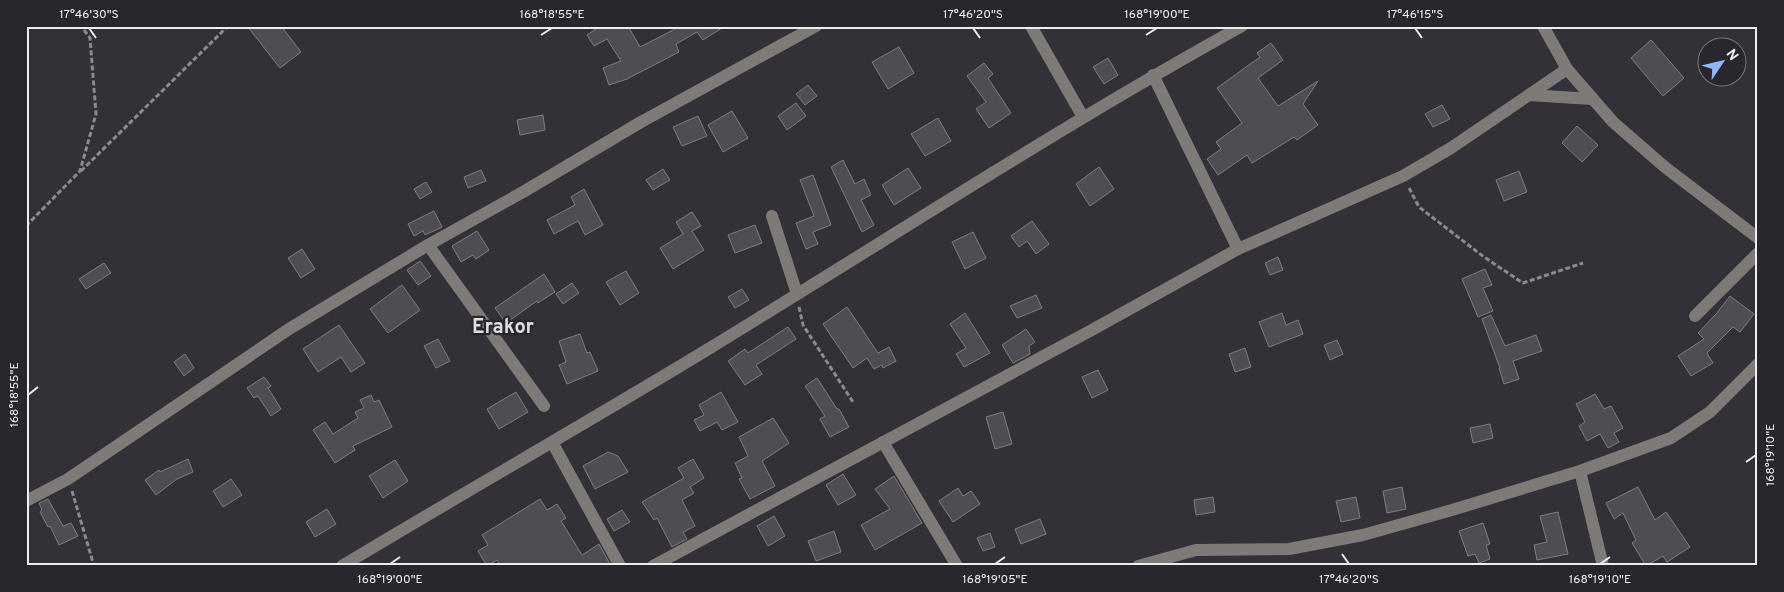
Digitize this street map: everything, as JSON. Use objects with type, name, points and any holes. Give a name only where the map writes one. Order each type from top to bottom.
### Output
[{"type":"street","points":[[26,500],[68,478],[289,329],[428,244],[522,192],[641,122],[816,26]]},
{"type":"street","points":[[1031,26],[1083,117]]},
{"type":"street","points":[[342,566],[797,294],[1153,75],[1242,26]]},
{"type":"street","points":[[1542,26],[1567,68],[1612,122],[1666,168],[1758,238]]},
{"type":"street","points":[[653,566],[1090,331],[1238,249],[1403,176],[1451,148],[1567,68]]},
{"type":"street","points":[[1153,75],[1238,249]]},
{"type":"street","points":[[1529,95],[1592,98]]},
{"type":"street","points":[[772,216],[797,294]]},
{"type":"street","points":[[428,244],[544,406]]},
{"type":"street","points":[[1695,316],[1758,253]]},
{"type":"street","points":[[1138,566],[1196,550],[1289,549],[1363,535],[1580,471],[1671,438],[1710,412],[1758,364]]},
{"type":"street","points":[[552,442],[620,566]]},
{"type":"street","points":[[883,442],[957,566]]},
{"type":"street","points":[[1580,471],[1603,566]]},
{"type":"path","points":[[80,171],[96,114],[90,38],[82,26]]},
{"type":"path","points":[[26,226],[228,26]]},
{"type":"path","points":[[1403,176],[1419,207],[1484,257],[1523,283],[1583,263]]},
{"type":"path","points":[[797,294],[803,325],[853,402]]},
{"type":"path","points":[[68,478],[94,566]]},
{"type":"building","points":[[247,26],[281,26],[301,52],[280,68]]},
{"type":"building","points":[[600,26],[628,26],[640,47],[681,26],[725,26],[703,40],[697,32],[676,44],[679,52],[627,79],[609,85],[603,68],[621,61],[607,39],[594,46],[587,35]]},
{"type":"building","points":[[1651,40],[1684,78],[1663,96],[1631,58]]},
{"type":"building","points":[[1271,43],[1283,60],[1258,78],[1278,106],[1318,81],[1303,104],[1318,125],[1297,140],[1294,137],[1252,163],[1247,155],[1218,175],[1207,159],[1221,149],[1216,142],[1242,123],[1217,88],[1260,57],[1257,53]]},
{"type":"building","points":[[899,47],[914,73],[888,89],[872,62]]},
{"type":"building","points":[[1108,58],[1118,75],[1104,84],[1093,67]]},
{"type":"building","points":[[984,63],[993,74],[988,78],[1011,113],[989,128],[976,109],[986,102],[967,76]]},
{"type":"building","points":[[808,85],[817,96],[805,105],[796,94]]},
{"type":"building","points":[[796,103],[806,116],[787,130],[778,116]]},
{"type":"building","points":[[1442,105],[1450,119],[1433,127],[1425,114]]},
{"type":"building","points":[[732,111],[748,138],[723,152],[708,125]]},
{"type":"building","points":[[543,115],[545,130],[520,135],[517,120]]},
{"type":"building","points":[[698,116],[707,136],[682,146],[673,127]]},
{"type":"building","points":[[938,118],[951,141],[925,156],[911,134]]},
{"type":"building","points":[[1577,126],[1598,145],[1582,162],[1562,143]]},
{"type":"building","points":[[843,160],[855,184],[864,179],[871,195],[861,200],[874,225],[862,232],[831,167]]},
{"type":"building","points":[[1099,167],[1114,189],[1090,206],[1076,184]]},
{"type":"building","points":[[908,168],[921,188],[894,205],[882,185]]},
{"type":"building","points":[[663,169],[670,180],[653,190],[646,180]]},
{"type":"building","points":[[481,170],[486,181],[468,188],[464,177]]},
{"type":"building","points":[[1519,171],[1527,192],[1504,201],[1496,180]]},
{"type":"building","points":[[813,175],[831,225],[813,232],[818,244],[806,249],[796,223],[814,216],[800,180]]},
{"type":"building","points":[[426,182],[432,192],[420,199],[414,189]]},
{"type":"building","points":[[584,189],[603,225],[585,235],[578,221],[554,234],[547,220],[575,205],[571,197]]},
{"type":"building","points":[[434,211],[442,227],[425,235],[423,231],[414,236],[408,224]]},
{"type":"building","points":[[692,212],[701,226],[692,231],[704,250],[673,269],[660,248],[683,234],[676,222]]},
{"type":"building","points":[[1032,221],[1049,244],[1036,254],[1027,241],[1019,247],[1011,236]]},
{"type":"building","points":[[755,225],[762,243],[735,253],[728,235]]},
{"type":"building","points":[[477,231],[489,250],[476,259],[473,255],[461,262],[452,246]]},
{"type":"building","points":[[973,232],[986,258],[965,269],[952,242]]},
{"type":"building","points":[[302,249],[315,269],[301,278],[288,258]]},
{"type":"building","points":[[1278,257],[1283,270],[1270,275],[1265,263]]},
{"type":"building","points":[[420,261],[431,276],[418,285],[407,270]]},
{"type":"building","points":[[104,263],[111,273],[86,289],[79,279]]},
{"type":"building","points":[[1485,269],[1492,285],[1483,288],[1493,311],[1478,317],[1462,279]]},
{"type":"building","points":[[626,271],[639,293],[620,305],[606,282]]},
{"type":"building","points":[[544,274],[555,292],[538,303],[537,301],[506,323],[495,308]]},
{"type":"building","points":[[572,283],[579,293],[563,304],[556,294]]},
{"type":"building","points":[[402,285],[420,310],[388,333],[370,309]]},
{"type":"building","points":[[742,289],[749,300],[735,308],[728,297]]},
{"type":"building","points":[[1036,295],[1042,308],[1017,318],[1010,306]]},
{"type":"building","points":[[1730,296],[1754,314],[1740,332],[1733,327],[1707,353],[1713,363],[1691,376],[1678,356],[1704,339],[1698,333]]},
{"type":"building","points":[[847,307],[878,353],[889,347],[896,361],[883,368],[882,365],[874,369],[867,358],[853,368],[823,324]]},
{"type":"building","points":[[965,313],[990,353],[964,367],[956,354],[966,348],[950,324]]},
{"type":"building","points":[[1282,313],[1286,325],[1298,320],[1303,334],[1269,347],[1259,322]]},
{"type":"building","points":[[1491,315],[1505,346],[1536,335],[1542,351],[1513,361],[1519,379],[1504,384],[1482,319]]},
{"type":"building","points":[[339,325],[365,363],[351,372],[341,357],[318,372],[303,349]]},
{"type":"building","points":[[788,327],[796,339],[756,365],[762,374],[745,385],[728,361],[745,349],[748,353]]},
{"type":"building","points":[[1026,329],[1035,342],[1029,346],[1030,354],[1013,363],[1002,345]]},
{"type":"building","points":[[580,334],[587,353],[590,352],[598,371],[567,384],[559,365],[566,362],[559,341]]},
{"type":"building","points":[[438,339],[450,361],[436,368],[424,346]]},
{"type":"building","points":[[1337,340],[1343,354],[1330,360],[1324,345]]},
{"type":"building","points":[[1245,348],[1251,367],[1235,372],[1229,354]]},
{"type":"building","points":[[185,354],[194,368],[184,376],[174,362]]},
{"type":"building","points":[[1098,370],[1108,390],[1092,398],[1082,377]]},
{"type":"building","points":[[264,377],[271,386],[268,388],[281,409],[271,416],[258,396],[254,398],[247,388]]},
{"type":"building","points":[[817,378],[849,427],[830,437],[820,419],[825,416],[805,386]]},
{"type":"building","points":[[516,392],[528,412],[499,429],[487,409]]},
{"type":"building","points":[[721,392],[738,422],[722,430],[717,422],[700,431],[694,420],[704,415],[699,405]]},
{"type":"building","points":[[1595,394],[1604,409],[1611,406],[1623,428],[1614,433],[1619,442],[1608,448],[1600,434],[1587,441],[1579,426],[1585,422],[1576,404]]},
{"type":"building","points":[[371,395],[374,402],[379,400],[392,427],[353,446],[355,450],[335,463],[313,430],[325,422],[333,434],[358,418],[355,412],[364,408],[360,400]]},
{"type":"building","points":[[1003,412],[1012,444],[995,449],[986,417]]},
{"type":"building","points":[[773,418],[789,443],[762,461],[775,486],[750,499],[739,479],[742,478],[735,463],[748,456],[739,437]]},
{"type":"building","points":[[1490,424],[1493,438],[1473,443],[1470,428]]},
{"type":"building","points":[[608,452],[618,456],[628,472],[595,489],[583,466]]},
{"type":"building","points":[[188,459],[193,472],[177,479],[156,495],[145,480],[159,470],[160,472]]},
{"type":"building","points":[[693,459],[704,478],[690,487],[694,493],[682,500],[695,526],[683,532],[687,539],[672,547],[657,518],[654,520],[642,502],[684,478],[678,468]]},
{"type":"building","points":[[395,460],[408,481],[383,498],[369,476]]},
{"type":"building","points":[[843,474],[856,495],[838,505],[826,485]]},
{"type":"building","points":[[894,476],[922,523],[875,550],[861,525],[890,509],[875,489]]},
{"type":"building","points":[[231,479],[242,495],[223,507],[213,491]]},
{"type":"building","points":[[1402,487],[1406,509],[1387,513],[1383,491]]},
{"type":"building","points":[[1638,487],[1655,520],[1666,512],[1690,547],[1667,562],[1663,556],[1646,566],[1632,543],[1636,540],[1623,513],[1614,519],[1606,503]]},
{"type":"building","points":[[958,488],[963,496],[971,491],[980,504],[953,522],[939,501]]},
{"type":"building","points":[[1213,497],[1215,512],[1196,515],[1194,500]]},
{"type":"building","points":[[1356,497],[1360,518],[1341,522],[1336,501]]},
{"type":"building","points":[[48,499],[63,526],[71,523],[78,536],[59,545],[50,526],[48,527],[40,512],[42,510],[39,503]]},
{"type":"building","points":[[540,499],[547,510],[557,504],[566,518],[561,521],[582,555],[599,544],[611,566],[501,566],[497,560],[487,566],[478,551],[488,545],[482,535]]},
{"type":"building","points":[[327,509],[336,524],[315,537],[306,522]]},
{"type":"building","points":[[622,510],[630,522],[614,531],[607,519]]},
{"type":"building","points":[[1558,512],[1568,554],[1537,560],[1534,545],[1547,542],[1540,516]]},
{"type":"building","points":[[774,516],[785,536],[768,546],[757,526]]},
{"type":"building","points":[[1040,519],[1046,534],[1021,544],[1015,529]]},
{"type":"building","points":[[1483,523],[1490,544],[1486,545],[1490,559],[1479,563],[1475,554],[1468,556],[1459,531]]},
{"type":"building","points":[[834,531],[841,552],[816,561],[808,541]]},
{"type":"building","points":[[990,533],[995,547],[983,551],[977,538]]},
{"type":"district","name":"Erakor","points":[[503,326]]}]
